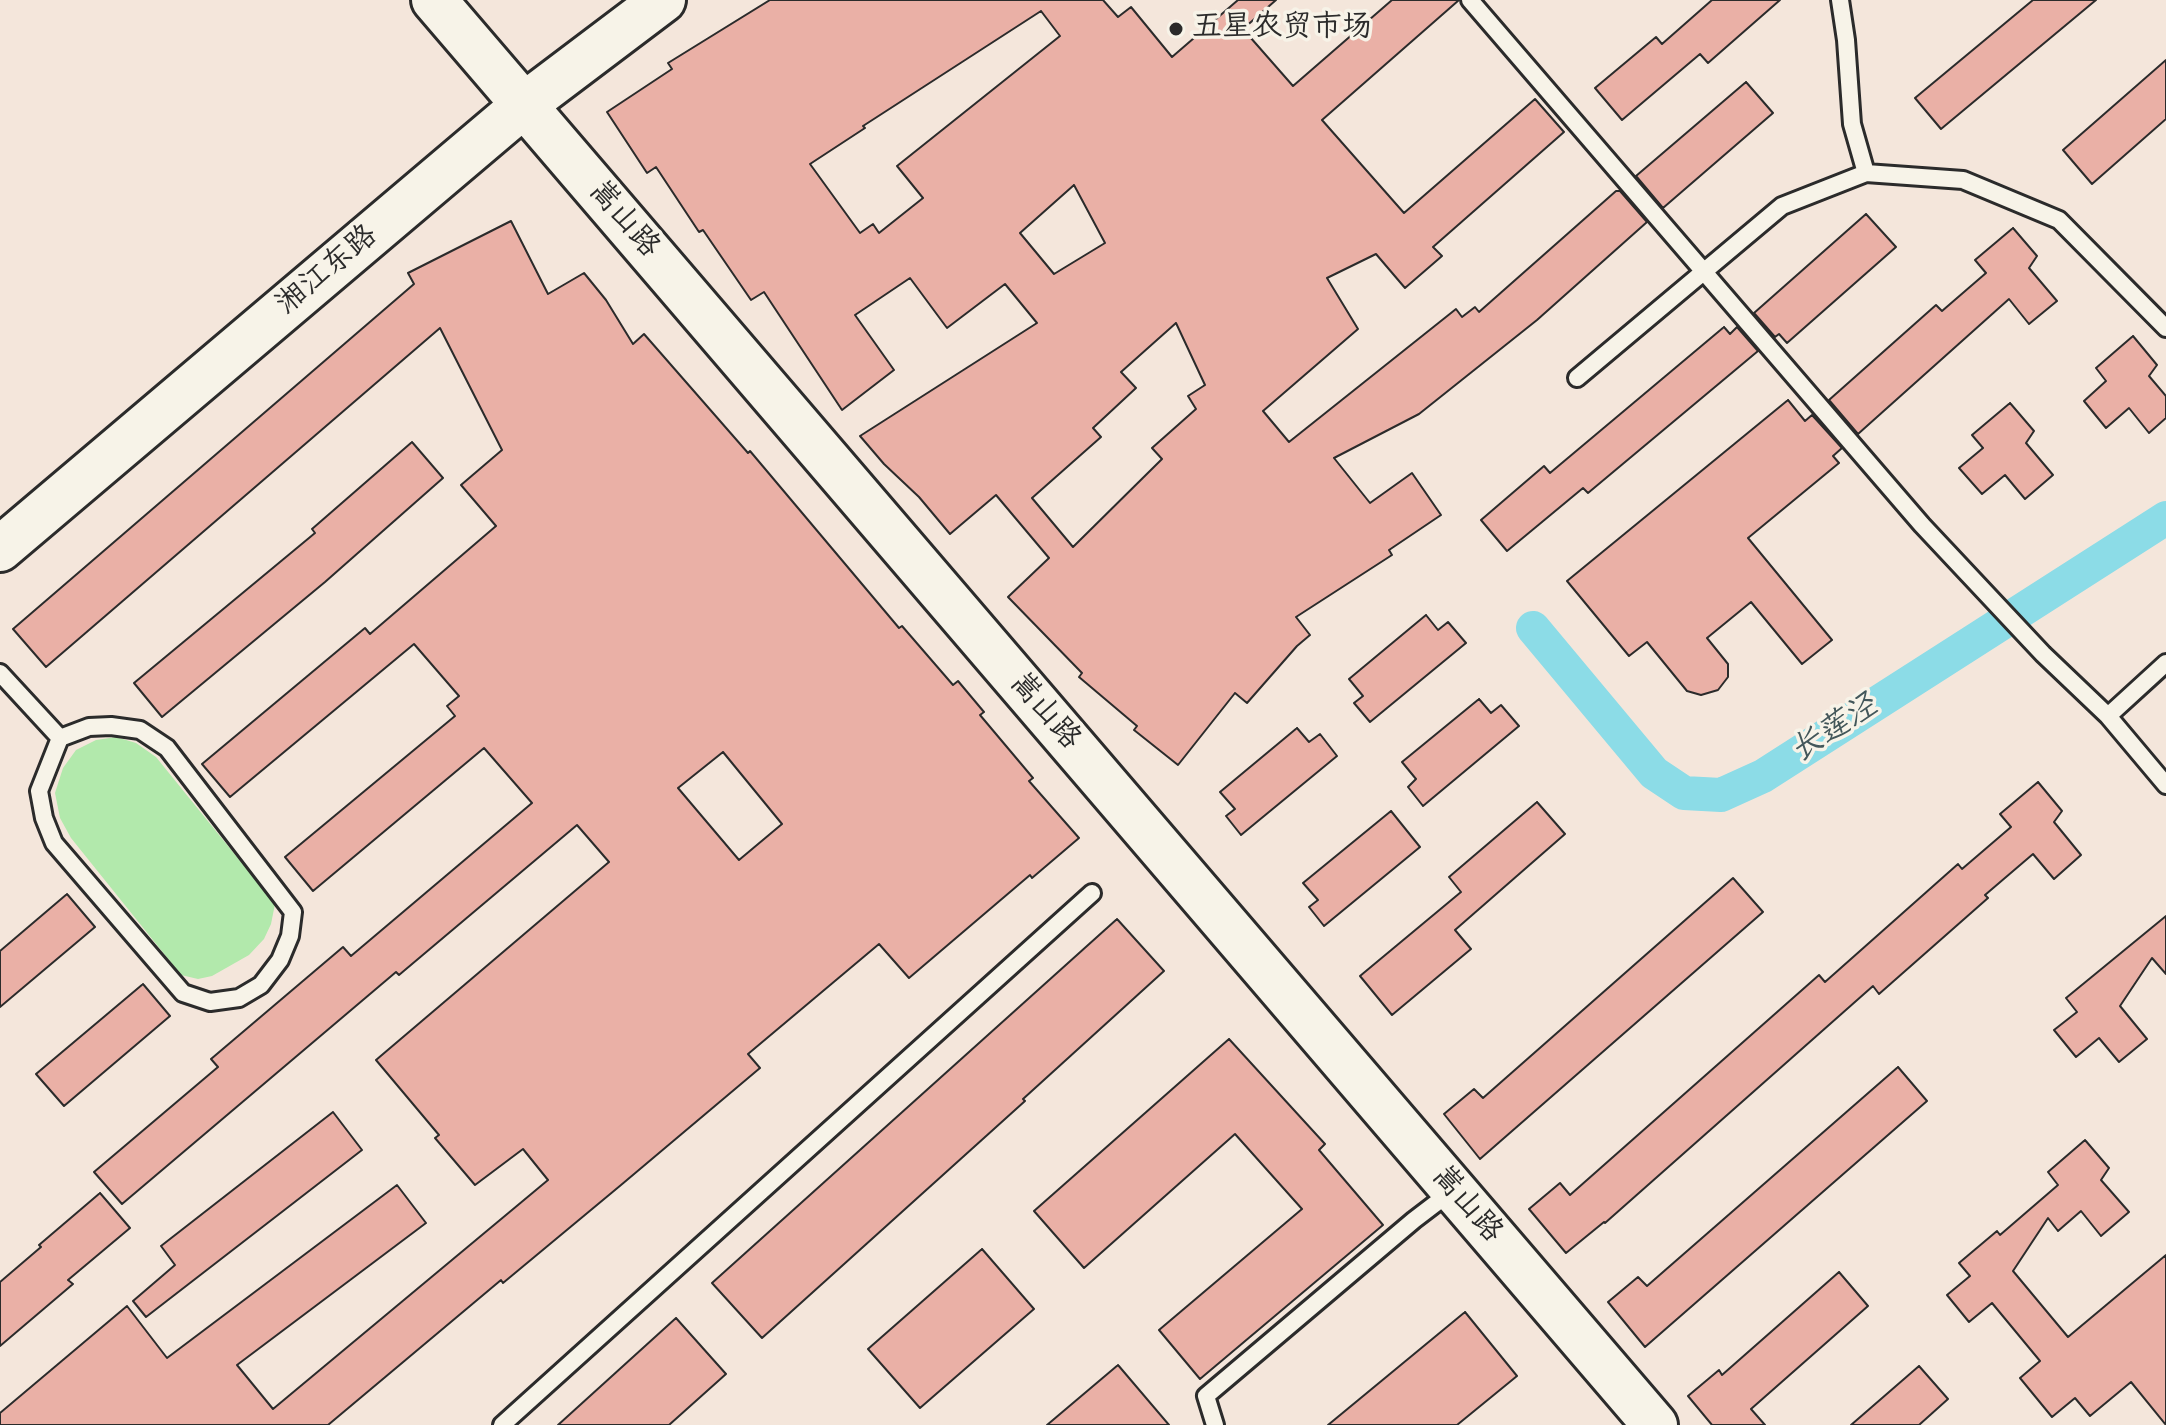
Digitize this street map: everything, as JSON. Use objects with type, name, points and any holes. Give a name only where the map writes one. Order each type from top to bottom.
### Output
[{"type":"street","name":"嵩山路","points":[[434,0],[1655,1425]]},
{"type":"street","name":"湘江东路","points":[[0,549],[524,105],[663,0]]},
{"type":"lane","points":[[1470,0],[1922,525],[2043,654],[2108,716],[2166,785]]},
{"type":"lane","points":[[1840,0],[1852,124],[1866,173]]},
{"type":"lane","points":[[1577,378],[1782,206],[1866,173],[1963,180],[2059,220],[2166,328]]},
{"type":"lane","points":[[2108,716],[2166,663]]},
{"type":"lane","points":[[0,673],[60,738]]},
{"type":"lane","points":[[111,726],[140,730],[167,748],[293,912],[290,936],[280,960],[261,985],[239,998],[210,1002],[183,993],[54,843],[44,818],[39,791],[60,738],[89,727],[111,726]]},
{"type":"lane","points":[[502,1425],[1092,893]]},
{"type":"lane","points":[[1215,1425],[1206,1396],[1453,1190]]},
{"type":"green space","points":[[116,737],[136,743],[156,757],[275,904],[264,939],[249,955],[212,976],[198,979],[181,975],[71,838],[60,818],[55,793],[63,768],[76,750],[96,740]]},
{"type":"building","points":[[770,0],[1103,0],[1118,17],[1131,7],[1172,57],[1238,0],[1276,0],[1243,29],[1293,86],[1392,0],[1459,0],[1322,120],[1404,213],[1535,99],[1564,132],[1433,247],[1442,256],[1405,288],[1376,254],[1327,278],[1358,329],[1263,411],[1289,442],[1456,309],[1462,317],[1475,307],[1479,312],[1616,191],[1620,191],[1647,222],[1537,320],[1419,414],[1334,458],[1370,503],[1412,473],[1441,515],[1389,550],[1392,555],[1296,617],[1310,635],[1247,703],[1235,693],[1178,765],[1134,730],[1137,726],[1079,677],[1082,673],[1008,597],[1049,558],[996,495],[950,534],[860,436],[1037,323],[1005,284],[947,328],[910,278],[855,315],[894,370],[842,410],[764,292],[751,300],[703,230],[699,232],[656,167],[647,173],[607,112],[672,69],[668,63]],"holes":[[[1041,11],[1060,36],[897,166],[923,198],[879,233],[873,224],[860,233],[810,164],[865,128],[863,126]],[[1074,185],[1105,243],[1054,274],[1020,233]],[[1176,323],[1205,385],[1188,396],[1196,409],[1152,448],[1162,459],[1073,547],[1032,498],[1101,437],[1093,428],[1136,388],[1121,372]]]},
{"type":"building","points":[[1712,0],[1780,0],[1708,63],[1700,54],[1622,120],[1595,88],[1656,37],[1662,44]]},
{"type":"building","points":[[2033,0],[2096,0],[1941,129],[1915,98]]},
{"type":"building","points":[[2166,60],[2166,119],[2092,184],[2063,150]]},
{"type":"building","points":[[1746,82],[1773,113],[1663,208],[1636,176]]},
{"type":"building","points":[[1866,214],[1896,247],[1787,343],[1779,334],[1775,337],[1754,313]]},
{"type":"building","points":[[511,221],[548,294],[584,273],[606,300],[633,344],[644,334],[748,453],[750,451],[899,628],[902,626],[953,685],[958,681],[984,712],[980,715],[1033,778],[1029,781],[1079,838],[1032,878],[1030,875],[909,978],[879,944],[748,1054],[760,1068],[328,1425],[0,1425],[0,1413],[127,1306],[167,1358],[397,1185],[426,1223],[237,1365],[273,1409],[548,1180],[523,1149],[475,1185],[435,1138],[439,1135],[376,1060],[609,862],[577,825],[399,975],[396,972],[122,1204],[94,1172],[218,1067],[211,1059],[343,947],[351,956],[532,803],[484,748],[313,891],[285,857],[455,716],[447,706],[459,696],[414,644],[230,797],[202,764],[365,628],[370,634],[496,526],[461,485],[502,450],[440,328],[46,667],[13,629],[414,284],[408,273]],"holes":[[[723,752],[782,824],[739,860],[678,788]]]},
{"type":"building","points":[[2013,228],[2037,256],[2029,268],[2057,301],[2029,324],[2009,299],[1858,434],[1829,400],[1936,305],[1942,311],[1986,273],[1975,260]]},
{"type":"building","points":[[1724,327],[1730,334],[1737,327],[1758,351],[1588,493],[1583,488],[1507,551],[1481,520],[1544,466],[1550,473]]},
{"type":"building","points":[[2133,336],[2157,365],[2149,376],[2166,396],[2166,418],[2149,433],[2129,408],[2106,428],[2084,401],[2106,381],[2096,368]]},
{"type":"building","points":[[1788,400],[1805,421],[1812,415],[1842,448],[1833,456],[1839,463],[1748,538],[1832,640],[1802,664],[1751,602],[1707,638],[1728,664],[1728,677],[1718,690],[1701,695],[1687,691],[1647,642],[1629,656],[1567,581]]},
{"type":"building","points":[[2010,403],[2034,431],[2026,443],[2053,475],[2025,499],[2005,475],[1982,494],[1959,468],[1983,448],[1972,435]]},
{"type":"building","points":[[412,442],[443,478],[325,582],[162,717],[134,683],[315,533],[312,529]]},
{"type":"building","points":[[1426,615],[1438,630],[1448,622],[1466,643],[1370,722],[1354,703],[1363,696],[1349,679]]},
{"type":"building","points":[[1479,699],[1491,713],[1501,705],[1519,726],[1423,806],[1408,787],[1416,779],[1402,762]]},
{"type":"building","points":[[1297,728],[1309,742],[1320,734],[1337,756],[1241,835],[1226,816],[1235,809],[1220,792]]},
{"type":"building","points":[[2038,782],[2062,811],[2054,822],[2081,855],[2054,879],[2033,854],[1879,994],[1873,986],[1605,1223],[1566,1253],[1529,1209],[1560,1183],[1570,1195],[1819,975],[1825,982],[1958,864],[1962,869],[2011,827],[2000,814]]},
{"type":"building","points":[[1537,802],[1565,834],[1455,930],[1471,949],[1392,1015],[1360,976],[1461,892],[1449,877]]},
{"type":"building","points":[[1391,811],[1420,847],[1324,926],[1309,907],[1318,900],[1303,883]]},
{"type":"building","points":[[1733,878],[1763,912],[1480,1159],[1444,1114],[1474,1089],[1483,1098]]},
{"type":"building","points":[[67,894],[95,927],[0,1007],[0,951]]},
{"type":"building","points":[[2166,916],[2166,974],[2152,958],[2120,1006],[2147,1039],[2119,1062],[2099,1038],[2076,1057],[2054,1030],[2077,1012],[2066,998]]},
{"type":"building","points":[[1117,919],[1164,971],[762,1338],[712,1283]]},
{"type":"building","points":[[143,984],[170,1016],[64,1106],[36,1074]]},
{"type":"building","points":[[1229,1039],[1325,1144],[1319,1150],[1383,1225],[1200,1379],[1159,1330],[1302,1209],[1235,1134],[1084,1268],[1034,1211]]},
{"type":"building","points":[[1898,1067],[1927,1101],[1645,1347],[1608,1302],[1638,1277],[1647,1286]]},
{"type":"building","points":[[333,1112],[362,1150],[146,1317],[133,1301],[175,1265],[161,1246]]},
{"type":"building","points":[[2085,1140],[2109,1168],[2101,1180],[2129,1212],[2101,1236],[2081,1211],[2058,1231],[2048,1218],[2013,1271],[2068,1337],[2166,1255],[2166,1425],[2131,1382],[2090,1416],[2075,1398],[2052,1417],[2020,1378],[2040,1361],[1992,1303],[1969,1322],[1947,1295],[1970,1276],[1959,1263],[1997,1231],[2000,1235],[2058,1185],[2048,1172]]},
{"type":"building","points":[[100,1193],[130,1228],[68,1280],[73,1284],[0,1346],[0,1282]]},
{"type":"building","points":[[982,1249],[1034,1309],[920,1408],[868,1349]]},
{"type":"building","points":[[1839,1272],[1868,1306],[1751,1409],[1765,1425],[1712,1425],[1688,1396],[1719,1370],[1722,1375]]},
{"type":"building","points":[[1465,1312],[1517,1376],[1457,1425],[1328,1425]]},
{"type":"building","points":[[676,1318],[726,1374],[669,1425],[558,1425]]},
{"type":"building","points":[[1118,1365],[1169,1425],[1047,1425]]},
{"type":"building","points":[[1919,1366],[1948,1399],[1919,1425],[1851,1425]]},
{"type":"waterway","name":"长莲泾","points":[[1533,628],[1654,773],[1684,793],[1721,795],[1763,776],[2166,518]]},
{"type":"place","name":"五星农贸市场","points":[[1176,29]]}]
